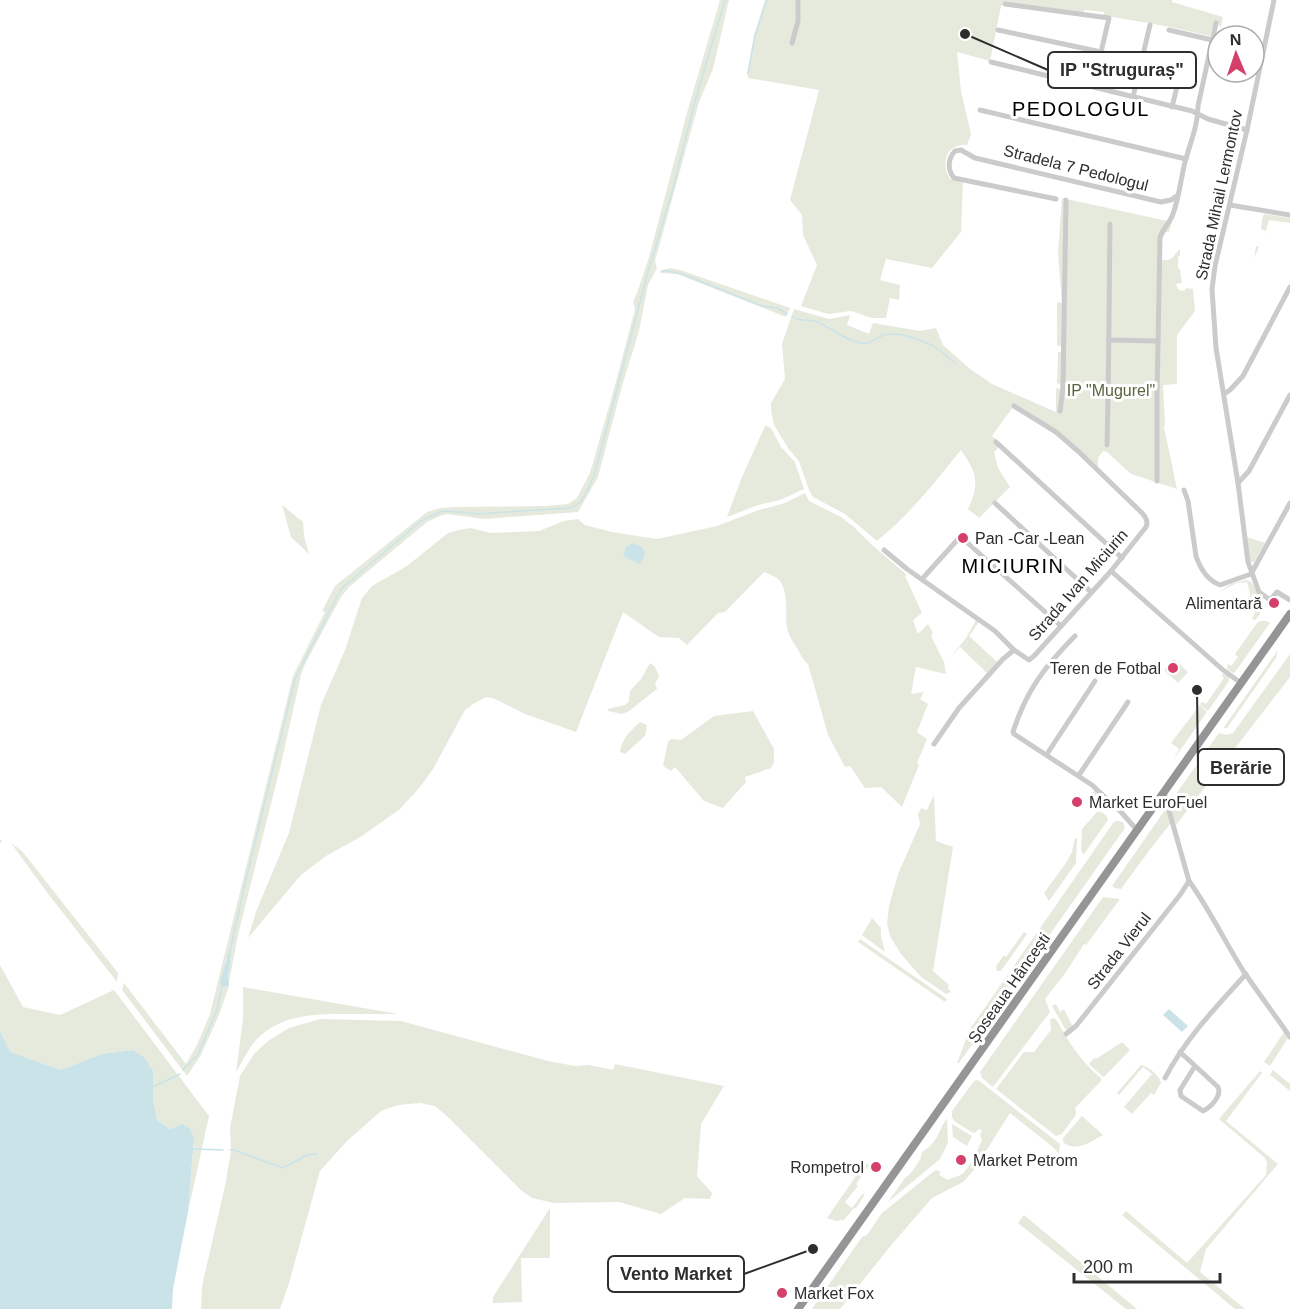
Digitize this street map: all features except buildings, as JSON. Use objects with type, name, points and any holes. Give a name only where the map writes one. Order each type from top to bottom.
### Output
[{"type":"highway","name":"Șoseaua Hâncești","points":[[798,1309],[1290,614]]},
{"type":"street","points":[[792,44],[798,21],[798,0]]},
{"type":"street","name":"Strada Mihail Lermontov","points":[[1274,0],[1215,266],[1212,289],[1216,348],[1251,574],[1259,592],[1270,600],[1277,592],[1290,600]]},
{"type":"street","points":[[1005,4],[1109,18],[1094,87]]},
{"type":"street","points":[[1133,97],[1150,25]]},
{"type":"street","points":[[998,30],[1101,52]]},
{"type":"street","points":[[1169,30],[1206,39]]},
{"type":"street","points":[[1172,106],[1185,54]]},
{"type":"street","points":[[991,62],[1172,106],[1247,130]]},
{"type":"street","points":[[1157,481],[1160,238],[1173,215],[1198,114],[1206,68]]},
{"type":"street","points":[[980,110],[1186,159]]},
{"type":"street","name":"Stradela 7 Pedologul","points":[[1056,199],[954,178],[951,175],[949,164],[952,154],[962,150],[975,158],[1151,200],[1164,202],[1178,195]]},
{"type":"street","points":[[1060,411],[1063,378],[1066,200]]},
{"type":"street","points":[[1230,205],[1290,215]]},
{"type":"street","points":[[1107,446],[1110,378],[1108,366],[1110,224]]},
{"type":"street","points":[[1224,394],[1243,376],[1290,287]]},
{"type":"street","points":[[1109,340],[1158,340]]},
{"type":"street","points":[[1238,483],[1249,471],[1290,395]]},
{"type":"street","name":"Strada Ivan Miciurin","points":[[934,744],[959,708],[1003,659],[1014,650],[1029,660],[1034,656],[1111,571],[1148,522],[1145,516],[1056,432],[1014,406]]},
{"type":"street","points":[[996,442],[1122,558]]},
{"type":"street","points":[[1184,490],[1199,565],[1211,580],[1220,585],[1251,574],[1290,503]]},
{"type":"street","points":[[995,503],[1091,592]]},
{"type":"street","points":[[922,579],[960,538],[964,539],[1061,626]]},
{"type":"street","points":[[884,550],[995,631],[1014,650]]},
{"type":"street","points":[[1111,571],[1223,670],[1241,683]]},
{"type":"street","points":[[1075,636],[1038,677],[1013,732],[1079,775],[1102,793],[1137,830]]},
{"type":"street","points":[[1047,754],[1095,681]]},
{"type":"street","points":[[1079,775],[1128,702]]},
{"type":"street","points":[[1236,755],[1241,771]]},
{"type":"street","points":[[1164,792],[1189,881],[1246,974],[1290,1037]]},
{"type":"street","name":"Strada Vierul","points":[[1066,1035],[1084,1017],[1189,881]]},
{"type":"street","points":[[1165,1078],[1180,1052],[1202,1023],[1246,974]]},
{"type":"street","points":[[1180,1052],[1218,1087],[1220,1093],[1203,1111],[1179,1093],[1195,1066]]},
{"type":"green space","points":[[720,0],[729,0],[713,69],[699,102],[655,261],[657,268],[648,285],[639,331],[598,477],[578,512],[484,519],[447,514],[427,522],[349,587],[341,597],[301,675],[238,935],[229,982],[231,955],[228,955],[225,962],[224,987],[229,986],[201,1055],[187,1076],[122,990],[124,983],[186,1064],[210,1014],[293,676],[325,612],[322,611],[335,586],[427,512],[454,507],[568,504],[577,498],[590,473],[635,309],[633,302],[649,257],[688,109]]},
{"type":"green space","points":[[765,0],[1172,0],[1172,2],[1223,17],[1222,24],[1214,22],[1213,24],[1206,24],[1206,35],[1107,16],[1104,12],[1084,10],[1084,13],[1004,2],[1001,6],[990,61],[957,52],[961,91],[971,134],[967,145],[954,147],[950,151],[945,167],[950,179],[963,181],[961,232],[932,268],[886,259],[880,280],[900,285],[899,300],[890,298],[886,318],[872,318],[851,311],[828,314],[801,306],[817,265],[803,235],[802,215],[790,200],[819,90],[748,78],[754,35]]},
{"type":"green space","name":"IP \"Mugurel\"","points":[[1062,198],[1172,222],[1169,232],[1166,232],[1162,238],[1162,260],[1171,259],[1180,249],[1178,268],[1182,283],[1176,284],[1181,291],[1186,288],[1193,289],[1195,311],[1177,335],[1177,384],[1163,385],[1164,427],[1177,489],[1131,474],[1107,452],[1103,451],[1098,458],[1098,468],[1054,428],[1015,404],[992,436],[997,440],[999,447],[994,452],[998,468],[1010,487],[979,518],[968,509],[974,492],[975,478],[971,465],[961,450],[911,509],[877,541],[845,514],[813,497],[799,461],[774,425],[771,403],[785,379],[782,344],[794,309],[829,319],[850,315],[847,325],[869,334],[873,323],[920,331],[936,328],[943,345],[970,369],[992,384],[1056,412],[1056,388],[1060,389],[1060,384],[1057,383],[1058,352],[1061,352],[1061,346],[1057,345],[1057,302],[1062,303],[1058,253]]},
{"type":"green space","points":[[1264,214],[1290,218],[1290,223],[1269,220],[1266,231],[1261,229]]},
{"type":"green space","points":[[1264,235],[1261,244],[1254,258],[1256,246],[1259,247]]},
{"type":"green space","points":[[670,268],[790,308],[786,317],[677,274],[660,273]]},
{"type":"green space","points":[[765,426],[771,428],[781,447],[795,462],[804,489],[780,500],[758,505],[727,517],[742,477]]},
{"type":"green space","points":[[805,493],[809,501],[841,517],[854,527],[907,575],[905,576],[922,613],[913,620],[917,632],[919,633],[928,624],[933,633],[931,636],[944,662],[946,674],[916,667],[911,694],[924,692],[920,699],[928,704],[917,732],[927,739],[902,807],[881,787],[865,788],[850,766],[845,767],[828,735],[808,664],[791,639],[787,628],[786,598],[783,586],[777,578],[764,572],[725,612],[718,613],[687,645],[679,638],[659,637],[623,612],[576,732],[525,714],[493,698],[486,697],[473,704],[465,710],[433,769],[400,809],[362,836],[326,856],[301,875],[248,938],[257,909],[289,833],[321,705],[345,650],[362,598],[372,586],[407,566],[448,533],[459,530],[470,528],[491,533],[539,531],[564,521],[578,519],[585,525],[612,532],[657,539],[717,526],[785,503]]},
{"type":"green space","points":[[282,505],[303,522],[309,554],[291,537]]},
{"type":"green space","points":[[1247,537],[1265,543],[1254,562],[1250,562]]},
{"type":"green space","points":[[1246,580],[1253,584],[1261,597],[1256,604],[1261,608],[1260,614],[1255,620],[1252,619],[1255,613],[1247,582],[1237,583],[1217,593],[1231,584]]},
{"type":"green space","points":[[976,620],[979,622],[969,636],[997,662],[987,673],[960,647],[950,658],[966,638]]},
{"type":"green space","points":[[1261,621],[1270,623],[1233,673],[1227,669],[1228,664],[1231,666],[1238,657],[1235,654],[1257,623]]},
{"type":"green space","points":[[1278,650],[1276,658],[1225,728],[1224,727]]},
{"type":"green space","points":[[1290,654],[1290,677],[1176,825],[1169,804],[1219,733],[1226,735],[1233,733]]},
{"type":"green space","points":[[1174,659],[1188,672],[1178,683],[1164,670]]},
{"type":"green space","points":[[650,663],[655,667],[659,676],[655,684],[657,689],[629,711],[622,714],[608,711],[608,709],[625,705],[629,701],[630,691],[641,679]]},
{"type":"green space","points":[[1221,675],[1229,677],[1229,681],[1208,711],[1200,704],[1202,702],[1206,704],[1224,678]]},
{"type":"green space","points":[[1200,705],[1207,712],[1174,759],[1179,749],[1171,743]]},
{"type":"green space","points":[[753,711],[774,749],[774,762],[771,768],[745,777],[746,782],[723,808],[704,801],[675,767],[671,771],[663,766],[668,742],[671,739],[681,740],[714,716]]},
{"type":"green space","points":[[640,722],[647,725],[645,736],[625,754],[620,752],[624,739]]},
{"type":"green space","points":[[1094,790],[1114,811],[1109,811],[1091,801]]},
{"type":"green space","points":[[934,795],[936,841],[953,847],[933,971],[949,985],[948,989],[951,991],[946,994],[921,977],[901,954],[890,936],[887,924],[889,906],[898,874],[920,824],[918,814],[921,808],[927,810]]},
{"type":"green space","points":[[1165,810],[1171,823],[1121,889],[1112,886]]},
{"type":"green space","points":[[1097,812],[1107,816],[1108,820],[1083,854],[1081,850],[1082,829]]},
{"type":"green space","points":[[1117,821],[1123,822],[1125,828],[957,1063],[970,1029],[1111,826]]},
{"type":"green space","points":[[1075,838],[1077,839],[1076,863],[1049,901],[1044,893],[1066,863],[1072,852]]},
{"type":"green space","points":[[11,843],[22,851],[118,973],[117,982],[49,895]]},
{"type":"green space","points":[[1103,897],[1120,899],[1086,945],[1084,944],[1045,999],[1050,1012],[993,1087],[982,1078],[980,1072]]},
{"type":"green space","points":[[872,918],[881,928],[885,952],[862,935]]},
{"type":"green space","points":[[1024,932],[1027,934],[1001,971],[997,971],[996,966],[1004,955],[1006,957]]},
{"type":"green space","points":[[860,939],[947,999],[945,1002],[858,942]]},
{"type":"green space","points":[[0,965],[23,1007],[60,1015],[114,990],[209,1116],[188,1212],[194,1138],[182,1124],[170,1129],[157,1120],[153,1098],[153,1071],[144,1057],[133,1050],[101,1054],[61,1070],[9,1052],[0,1031]]},
{"type":"green space","points":[[243,987],[398,1014],[326,1014],[289,1020],[266,1031],[256,1040],[236,1072],[243,1019]]},
{"type":"green space","points":[[1056,1004],[1060,1012],[1064,1009],[1074,1025],[1067,1032],[1052,1006]]},
{"type":"green space","points":[[320,1019],[401,1021],[548,1061],[613,1070],[615,1064],[724,1086],[701,1124],[697,1176],[712,1193],[710,1199],[685,1198],[661,1214],[619,1202],[554,1203],[532,1198],[522,1191],[435,1106],[420,1103],[398,1105],[381,1111],[347,1141],[320,1171],[280,1309],[201,1309],[202,1286],[231,1151],[230,1128],[240,1076],[254,1054],[268,1041],[289,1028]]},
{"type":"green space","points":[[1056,1019],[1082,1059],[1101,1078],[1101,1081],[1075,1108],[1075,1116],[1062,1134],[1056,1136],[996,1089],[1024,1052],[1034,1052],[1051,1030],[1050,1020]]},
{"type":"green space","points":[[1284,1032],[1288,1038],[1270,1066],[1264,1062]]},
{"type":"green space","points":[[1122,1042],[1130,1050],[1103,1077],[1089,1064],[1094,1058],[1096,1059]]},
{"type":"green space","points":[[1141,1065],[1153,1072],[1161,1083],[1154,1095],[1151,1093],[1132,1114],[1124,1107],[1152,1074],[1143,1067],[1119,1095],[1117,1093]]},
{"type":"green space","points":[[1273,1070],[1290,1084],[1290,1091],[1270,1075]]},
{"type":"green space","points":[[1260,1071],[1262,1073],[1226,1121],[1278,1164],[1206,1249],[1200,1272],[1245,1309],[1235,1309],[1122,1215],[1126,1211],[1187,1263],[1266,1175],[1265,1158],[1219,1119]]},
{"type":"green space","points":[[978,1080],[1060,1144],[1059,1154],[1010,1113],[974,1170],[963,1182],[932,1198],[840,1309],[812,1309],[862,1237],[867,1235],[882,1213],[936,1170],[941,1172],[939,1175],[948,1180],[960,1175],[968,1168],[982,1140],[980,1135],[982,1131],[979,1129],[973,1133],[954,1121],[952,1111],[974,1081]]},
{"type":"green space","points":[[1082,1116],[1103,1135],[1083,1145],[1073,1147],[1063,1142],[1063,1138]]},
{"type":"green space","points":[[947,1118],[948,1143],[940,1159],[888,1202],[920,1160],[922,1152],[935,1141]]},
{"type":"green space","points":[[952,1124],[972,1136],[967,1146],[953,1137]]},
{"type":"green space","points":[[865,1163],[869,1165],[856,1184],[858,1186],[845,1202],[852,1208],[863,1193],[864,1196],[856,1208],[844,1220],[836,1221],[827,1218]]},
{"type":"green space","points":[[550,1208],[550,1258],[521,1258],[522,1302],[493,1303],[493,1297]]},
{"type":"green space","points":[[1024,1215],[1137,1309],[1126,1309],[1018,1223]]},
{"type":"water","points":[[633,543],[642,547],[645,554],[640,564],[623,556],[626,547]]},
{"type":"water","points":[[228,954],[231,955],[229,986],[224,987],[220,983]]},
{"type":"water","points":[[1169,1009],[1188,1026],[1182,1032],[1163,1015]]},
{"type":"water","points":[[0,1031],[10,1052],[61,1070],[101,1054],[133,1050],[144,1057],[153,1071],[153,1098],[157,1120],[170,1129],[182,1124],[189,1128],[194,1138],[188,1212],[173,1289],[172,1309],[0,1309]]},
{"type":"waterway","points":[[229,956],[295,679],[341,589],[421,521],[440,512],[478,514],[568,508],[578,504],[587,491],[594,476],[648,272],[725,0]]},
{"type":"waterway","points":[[748,73],[755,36],[767,0]]},
{"type":"waterway","points":[[661,271],[682,274],[762,306],[777,308],[787,314]]},
{"type":"waterway","points":[[792,316],[800,320],[814,321],[860,343],[867,343],[890,334],[912,338],[938,349],[956,364]]},
{"type":"waterway","points":[[183,1070],[198,1054],[217,1010],[222,987]]},
{"type":"waterway","points":[[153,1087],[180,1074]]},
{"type":"waterway","points":[[193,1149],[223,1150]]},
{"type":"waterway","points":[[230,1150],[283,1168],[307,1155],[317,1154]]},
{"type":"place","name":"IP \"Struguraș\"","points":[[965,34]]},
{"type":"place","name":"Pan -Car -Lean","points":[[963,538]]},
{"type":"place","name":"Alimentară","points":[[1274,603]]},
{"type":"place","name":"Teren de Fotbal","points":[[1173,668]]},
{"type":"place","name":"Berărie","points":[[1197,690]]},
{"type":"place","name":"Market EuroFuel","points":[[1077,802]]},
{"type":"place","name":"Market Petrom","points":[[961,1160]]},
{"type":"place","name":"Rompetrol","points":[[876,1167]]},
{"type":"place","name":"Vento Market","points":[[813,1249]]},
{"type":"place","name":"Market Fox","points":[[782,1293]]},
{"type":"district","name":"PEDOLOGUL","points":[[1081,109]]},
{"type":"district","name":"MICIURIN","points":[[1013,566]]}]
